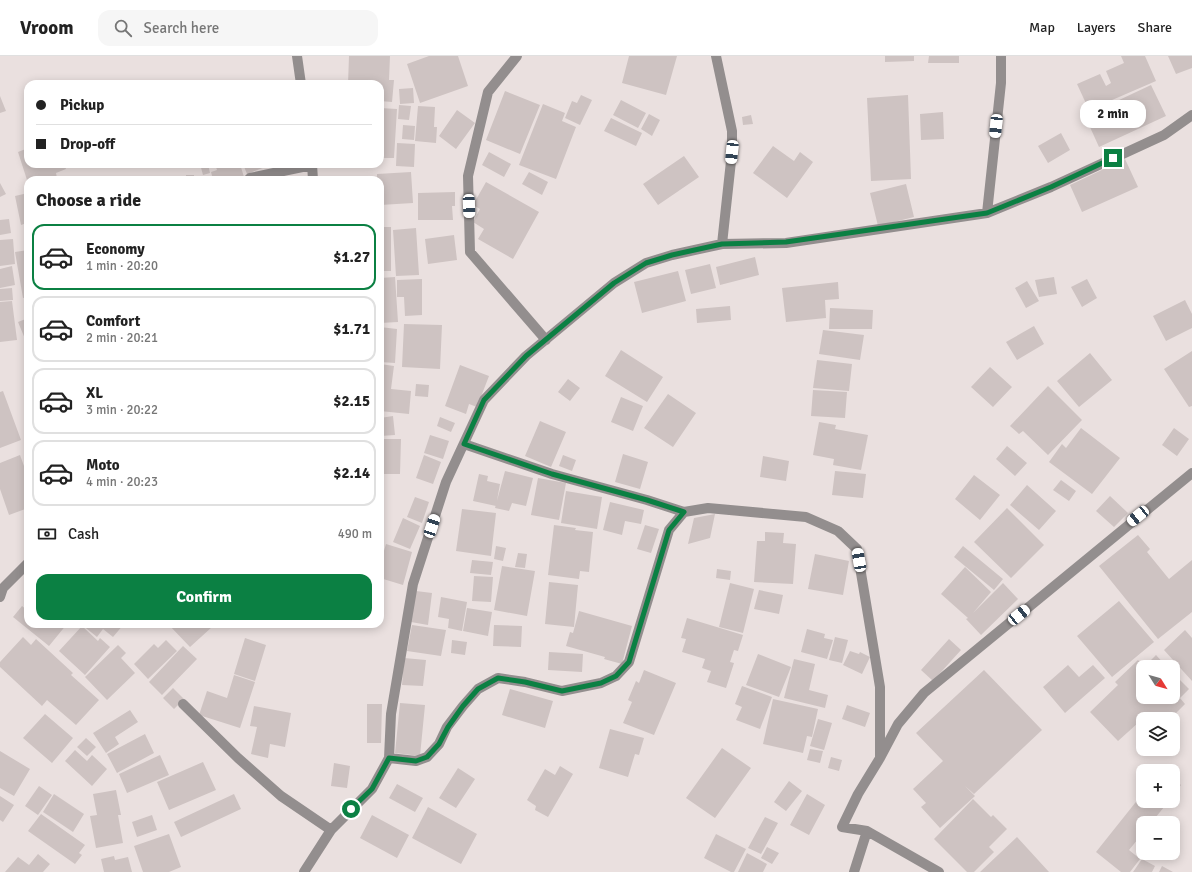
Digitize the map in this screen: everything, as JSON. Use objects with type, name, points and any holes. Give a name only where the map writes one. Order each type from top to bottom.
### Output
[{"type":"street","points":[[297,56],[300,80]]},
{"type":"street","points":[[517,56],[488,92],[468,176],[470,252],[546,340]]},
{"type":"street","points":[[716,56],[732,131],[732,152],[722,244]]},
{"type":"street","points":[[987,213],[1001,83],[1001,56]]},
{"type":"street","points":[[304,872],[330,830],[372,789],[389,758],[391,714],[413,584],[446,482],[484,400],[526,356],[614,283],[646,263],[672,255],[722,244],[786,242],[987,213],[1051,187],[1150,141],[1192,116]]},
{"type":"street","points":[[260,176],[298,168]]},
{"type":"street","points":[[464,444],[552,474],[647,500],[684,512],[708,508],[806,517],[838,531],[857,549],[880,687],[880,758]]},
{"type":"street","points":[[939,872],[867,831],[842,827],[858,794],[880,758],[898,724],[924,693],[1192,473]]},
{"type":"street","points":[[389,758],[416,761],[427,757],[439,744],[448,727],[463,706],[478,689],[498,678],[525,682],[562,691],[601,683],[616,676],[629,662],[669,530],[684,512]]},
{"type":"street","points":[[1,590],[24,567]]},
{"type":"street","points":[[183,704],[238,758],[281,796],[330,830]]},
{"type":"street","points":[[854,872],[867,831]]},
{"type":"building","points":[[349,56],[390,56],[389,80],[394,80],[392,102],[384,101],[384,80],[348,80]]},
{"type":"building","points":[[429,56],[458,56],[468,86],[420,103],[407,64]]},
{"type":"building","points":[[629,56],[677,56],[666,95],[622,83]]},
{"type":"building","points":[[885,56],[914,56],[914,61],[885,62]]},
{"type":"building","points":[[929,56],[959,56],[959,63],[928,63]]},
{"type":"building","points":[[1121,56],[1145,56],[1156,81],[1089,110],[1077,84],[1100,74],[1106,86],[1111,83],[1106,71],[1124,63]]},
{"type":"building","points":[[1168,56],[1192,56],[1192,68],[1176,74]]},
{"type":"building","points":[[1151,85],[1166,116],[1099,147],[1085,116]]},
{"type":"building","points":[[413,88],[414,103],[400,104],[399,89]]},
{"type":"building","points":[[505,91],[540,105],[520,154],[486,140]]},
{"type":"building","points":[[581,95],[592,100],[580,125],[565,118],[572,101],[577,103]]},
{"type":"building","points":[[908,95],[911,179],[871,181],[867,98]]},
{"type":"building","points":[[0,96],[6,111],[0,113]]},
{"type":"building","points":[[621,100],[646,113],[638,128],[613,115]]},
{"type":"building","points":[[543,104],[565,113],[562,121],[576,127],[556,179],[519,165]]},
{"type":"building","points":[[399,105],[411,106],[409,120],[398,119]]},
{"type":"building","points":[[418,106],[435,107],[434,127],[437,127],[436,143],[415,141]]},
{"type":"building","points":[[384,108],[397,109],[394,158],[384,158]]},
{"type":"building","points":[[457,110],[475,123],[456,149],[439,136]]},
{"type":"building","points":[[943,112],[944,139],[921,140],[920,114]]},
{"type":"building","points":[[649,114],[660,120],[652,136],[641,129]]},
{"type":"building","points":[[751,115],[753,124],[743,125],[742,117]]},
{"type":"building","points":[[611,118],[642,133],[636,146],[604,131]]},
{"type":"building","points":[[403,125],[415,126],[414,140],[402,139]]},
{"type":"building","points":[[1061,133],[1070,150],[1048,163],[1038,146]]},
{"type":"building","points":[[397,143],[415,144],[414,167],[396,166]]},
{"type":"building","points":[[773,146],[794,161],[800,152],[813,162],[787,198],[753,173]]},
{"type":"building","points":[[24,150],[24,168],[66,169],[56,173],[57,176],[26,176],[18,152]]},
{"type":"building","points":[[489,152],[511,164],[504,177],[482,165]]},
{"type":"building","points":[[684,156],[699,177],[658,205],[643,184]]},
{"type":"building","points":[[1125,159],[1138,187],[1082,212],[1070,185]]},
{"type":"building","points":[[201,168],[209,168],[210,173],[203,175]]},
{"type":"building","points":[[216,168],[241,168],[244,176],[212,176],[211,172],[217,170]]},
{"type":"building","points":[[245,168],[263,168],[247,174]]},
{"type":"building","points":[[411,172],[413,203],[384,205],[384,176],[377,176],[377,174]]},
{"type":"building","points":[[529,172],[548,182],[542,195],[522,184]]},
{"type":"building","points":[[486,182],[539,212],[513,259],[478,239],[484,229],[473,222],[480,209],[473,205]]},
{"type":"building","points":[[0,183],[6,194],[0,197]]},
{"type":"building","points":[[906,184],[914,217],[878,226],[870,193]]},
{"type":"building","points":[[455,192],[455,206],[452,206],[453,220],[418,220],[418,193]]},
{"type":"building","points":[[24,194],[24,224],[21,225],[15,196]]},
{"type":"building","points":[[9,219],[11,233],[0,235],[0,220]]},
{"type":"building","points":[[384,227],[391,227],[391,271],[384,271]]},
{"type":"building","points":[[416,228],[419,275],[396,276],[393,230]]},
{"type":"building","points":[[454,235],[457,260],[428,264],[425,239]]},
{"type":"building","points":[[13,239],[15,264],[0,266],[0,240]]},
{"type":"building","points":[[24,251],[23,298],[15,252]]},
{"type":"building","points":[[755,257],[759,275],[720,285],[716,267]]},
{"type":"building","points":[[710,264],[716,288],[691,294],[685,270]]},
{"type":"building","points":[[12,266],[15,285],[0,288],[0,269]]},
{"type":"building","points":[[678,271],[686,301],[642,313],[634,282]]},
{"type":"building","points":[[395,277],[398,322],[384,323],[384,278]]},
{"type":"building","points":[[1054,277],[1057,294],[1039,297],[1035,280]]},
{"type":"building","points":[[422,279],[422,315],[405,316],[404,297],[397,297],[397,280]]},
{"type":"building","points":[[1087,279],[1097,298],[1082,307],[1071,287]]},
{"type":"building","points":[[1027,281],[1039,301],[1026,308],[1015,288]]},
{"type":"building","points":[[838,282],[839,299],[825,300],[826,318],[786,322],[782,288]]},
{"type":"building","points":[[12,288],[13,300],[0,301],[0,289]]},
{"type":"building","points":[[1185,300],[1192,314],[1192,328],[1166,341],[1153,316]]},
{"type":"building","points":[[12,301],[17,340],[0,342],[0,302]]},
{"type":"building","points":[[730,306],[731,320],[697,323],[696,309]]},
{"type":"building","points":[[830,308],[873,310],[872,329],[829,329]]},
{"type":"building","points":[[24,320],[24,336],[18,322]]},
{"type":"building","points":[[404,324],[442,325],[440,369],[402,367]]},
{"type":"building","points":[[1034,326],[1044,344],[1017,360],[1006,342]]},
{"type":"building","points":[[384,327],[397,329],[395,363],[384,362]]},
{"type":"building","points":[[823,330],[864,335],[860,360],[819,354]]},
{"type":"building","points":[[621,350],[663,377],[647,402],[605,376]]},
{"type":"building","points":[[1192,351],[1192,406],[1189,407],[1164,369]]},
{"type":"building","points":[[1090,353],[1112,380],[1079,407],[1057,381]]},
{"type":"building","points":[[817,360],[852,364],[849,391],[813,388]]},
{"type":"building","points":[[384,365],[394,366],[391,389],[411,391],[409,414],[384,411]]},
{"type":"building","points":[[460,365],[489,376],[477,407],[469,404],[466,414],[445,406]]},
{"type":"building","points":[[990,367],[1012,387],[993,407],[971,387]]},
{"type":"building","points":[[568,379],[580,388],[570,401],[558,392]]},
{"type":"building","points":[[416,384],[429,385],[428,397],[415,396]]},
{"type":"building","points":[[1048,386],[1082,420],[1048,455],[1023,431],[1019,434],[1010,426]]},
{"type":"building","points":[[813,390],[847,392],[845,418],[811,416]]},
{"type":"building","points":[[3,391],[21,440],[0,448],[0,392]]},
{"type":"building","points":[[668,394],[696,413],[673,447],[644,428]]},
{"type":"building","points":[[621,397],[643,406],[633,431],[611,422]]},
{"type":"building","points":[[393,416],[395,435],[384,436],[384,417]]},
{"type":"building","points":[[440,417],[455,423],[451,432],[437,426]]},
{"type":"building","points":[[540,421],[566,432],[551,467],[525,456]]},
{"type":"building","points":[[819,422],[836,425],[835,429],[868,435],[861,470],[833,465],[834,459],[813,455]]},
{"type":"building","points":[[1081,428],[1120,458],[1092,494],[1049,462],[1062,444],[1066,448]]},
{"type":"building","points":[[1174,428],[1189,439],[1177,456],[1162,445]]},
{"type":"building","points":[[430,435],[449,441],[443,459],[424,453]]},
{"type":"building","points":[[384,439],[401,439],[400,474],[384,474]]},
{"type":"building","points":[[1007,446],[1027,463],[1015,476],[996,459]]},
{"type":"building","points":[[623,454],[648,462],[640,489],[615,482]]},
{"type":"building","points":[[20,455],[24,466],[24,509],[9,515],[0,489],[0,463]]},
{"type":"building","points":[[424,455],[441,462],[433,484],[416,478]]},
{"type":"building","points":[[563,455],[576,460],[572,471],[559,466]]},
{"type":"building","points":[[763,456],[789,461],[786,481],[760,477]]},
{"type":"building","points":[[505,471],[533,478],[526,506],[512,503],[509,511],[495,508]]},
{"type":"building","points":[[835,471],[866,474],[863,498],[832,495]]},
{"type":"building","points":[[479,474],[488,476],[487,481],[500,484],[496,506],[473,501]]},
{"type":"building","points":[[974,475],[1000,495],[980,520],[955,499]]},
{"type":"building","points":[[538,478],[566,483],[559,520],[531,515]]},
{"type":"building","points":[[1061,480],[1076,491],[1069,501],[1053,490]]},
{"type":"building","points":[[1027,485],[1056,511],[1039,530],[1010,505]]},
{"type":"building","points":[[566,491],[602,497],[597,529],[561,523]]},
{"type":"building","points":[[1110,496],[1128,513],[1114,527],[1096,511]]},
{"type":"building","points":[[415,497],[429,502],[422,523],[407,517]]},
{"type":"building","points":[[610,502],[644,510],[641,524],[625,521],[622,535],[603,530]]},
{"type":"building","points":[[1007,508],[1044,545],[1011,578],[974,542]]},
{"type":"building","points":[[462,509],[496,513],[491,556],[456,551]]},
{"type":"building","points":[[715,514],[710,538],[688,544],[694,518]]},
{"type":"building","points":[[403,518],[420,526],[410,549],[393,542]]},
{"type":"building","points":[[554,525],[576,528],[575,530],[593,532],[589,572],[580,571],[579,579],[548,575]]},
{"type":"building","points":[[645,525],[659,529],[651,553],[637,549]]},
{"type":"building","points":[[765,532],[784,533],[783,543],[796,544],[793,584],[754,582],[757,541],[765,541]]},
{"type":"building","points":[[1138,535],[1150,549],[1147,552],[1169,579],[1192,560],[1192,612],[1158,639],[1099,566]]},
{"type":"building","points":[[386,544],[412,552],[403,585],[384,579],[384,551]]},
{"type":"building","points":[[496,546],[506,548],[503,561],[494,559]]},
{"type":"building","points":[[963,546],[1003,579],[994,590],[954,557]]},
{"type":"building","points":[[518,553],[527,554],[525,568],[515,567]]},
{"type":"building","points":[[815,554],[849,561],[843,595],[808,589]]},
{"type":"building","points":[[472,560],[493,562],[491,575],[470,573]]},
{"type":"building","points":[[502,566],[535,571],[527,616],[494,610]]},
{"type":"building","points":[[965,567],[991,592],[973,613],[1003,583],[1018,599],[981,635],[966,619],[968,618],[941,594]]},
{"type":"building","points":[[717,569],[731,571],[730,580],[716,578]]},
{"type":"building","points":[[474,576],[493,577],[491,602],[472,601]]},
{"type":"building","points":[[549,582],[578,585],[574,627],[545,624]]},
{"type":"building","points":[[730,583],[754,589],[743,633],[719,627]]},
{"type":"building","points":[[759,590],[783,595],[779,614],[754,609]]},
{"type":"building","points":[[416,591],[432,593],[428,625],[411,622]]},
{"type":"building","points":[[441,597],[467,602],[462,631],[448,628],[449,619],[438,617]]},
{"type":"building","points":[[1119,601],[1154,642],[1112,677],[1077,636]]},
{"type":"building","points":[[22,606],[24,608],[24,626],[13,617]]},
{"type":"building","points":[[467,608],[492,612],[488,636],[463,631]]},
{"type":"building","points":[[579,611],[632,626],[622,664],[604,659],[605,657],[566,646],[570,632],[573,633]]},
{"type":"building","points":[[687,618],[743,635],[738,651],[734,650],[730,662],[734,663],[726,688],[707,682],[711,671],[702,668],[705,659],[682,652],[686,639],[681,638]]},
{"type":"building","points":[[412,625],[446,630],[441,656],[407,651]]},
{"type":"building","points":[[494,625],[522,626],[521,647],[493,646]]},
{"type":"building","points":[[27,628],[64,628],[49,646]]},
{"type":"building","points":[[80,628],[84,628],[98,641],[100,638],[110,647],[85,675],[59,651]]},
{"type":"building","points":[[86,628],[121,628],[113,637],[103,629],[97,637]]},
{"type":"building","points":[[172,628],[211,628],[190,647]]},
{"type":"building","points":[[807,629],[825,634],[824,638],[833,640],[827,659],[801,652]]},
{"type":"building","points":[[1185,630],[1192,638],[1192,681],[1180,668],[1180,660],[1173,660],[1164,650]]},
{"type":"building","points":[[23,637],[31,645],[36,639],[73,673],[71,675],[99,700],[76,725],[47,700],[42,706],[0,667],[0,662]]},
{"type":"building","points":[[835,637],[848,640],[842,663],[829,660]]},
{"type":"building","points":[[245,638],[266,645],[255,681],[234,674]]},
{"type":"building","points":[[949,639],[961,650],[933,681],[921,670]]},
{"type":"building","points":[[166,640],[177,651],[148,679],[134,664],[154,644],[158,648]]},
{"type":"building","points":[[452,640],[467,642],[465,655],[451,653]]},
{"type":"building","points":[[118,645],[126,653],[121,658],[135,673],[107,700],[85,677]]},
{"type":"building","points":[[183,646],[197,659],[162,695],[149,682]]},
{"type":"building","points":[[850,651],[859,654],[860,652],[870,657],[862,674],[843,665]]},
{"type":"building","points":[[549,652],[583,654],[582,672],[548,670]]},
{"type":"building","points":[[758,654],[791,667],[779,697],[746,685]]},
{"type":"building","points":[[1156,655],[1161,660],[1151,660]]},
{"type":"building","points":[[404,658],[426,660],[423,686],[402,685]]},
{"type":"building","points":[[794,659],[815,664],[809,690],[828,695],[825,708],[784,698]]},
{"type":"building","points":[[1136,662],[1136,704],[1180,704],[1180,698],[1185,704],[1177,712],[1136,712],[1136,725],[1118,741],[1090,712],[1118,685],[1115,682]]},
{"type":"building","points":[[1068,665],[1079,677],[1093,665],[1105,678],[1065,713],[1043,687]]},
{"type":"building","points":[[644,670],[676,683],[654,735],[623,723],[632,702],[628,700],[636,681],[639,683]]},
{"type":"building","points":[[984,670],[1042,730],[974,794],[965,786],[975,796],[940,828],[921,807],[926,803],[913,789],[943,761],[916,733]]},
{"type":"building","points":[[234,675],[255,682],[240,728],[199,715],[207,691],[227,698]]},
{"type":"building","points":[[1180,680],[1189,689],[1180,698]]},
{"type":"building","points":[[742,686],[772,697],[760,729],[736,720],[742,707],[735,704]]},
{"type":"building","points":[[173,688],[184,699],[174,709],[163,698]]},
{"type":"building","points":[[510,689],[553,701],[545,728],[502,715]]},
{"type":"building","points":[[773,699],[818,709],[812,737],[807,736],[803,753],[763,744]]},
{"type":"building","points":[[400,703],[425,705],[420,756],[395,753]]},
{"type":"building","points":[[367,704],[382,704],[381,743],[367,743]]},
{"type":"building","points":[[847,705],[870,713],[865,727],[842,719]]},
{"type":"building","points":[[254,706],[291,713],[285,747],[270,744],[268,758],[251,754],[257,727],[250,726]]},
{"type":"building","points":[[130,710],[138,722],[115,737],[119,744],[106,753],[93,733]]},
{"type":"building","points":[[45,714],[73,738],[52,763],[23,738]]},
{"type":"building","points":[[818,719],[832,723],[824,750],[810,746]]},
{"type":"building","points":[[610,729],[644,738],[639,755],[635,754],[628,777],[599,768]]},
{"type":"building","points":[[145,734],[154,753],[117,773],[107,754]]},
{"type":"building","points":[[86,738],[96,747],[87,756],[77,747]]},
{"type":"building","points":[[722,748],[751,768],[715,818],[686,798]]},
{"type":"building","points":[[810,749],[823,751],[820,763],[807,760]]},
{"type":"building","points":[[75,750],[87,761],[92,755],[107,769],[92,786],[65,761]]},
{"type":"building","points":[[0,751],[30,769],[14,796],[0,788]]},
{"type":"building","points":[[160,755],[169,775],[127,793],[119,774]]},
{"type":"building","points":[[831,757],[842,760],[839,771],[828,768]]},
{"type":"building","points":[[203,762],[216,790],[169,810],[157,782]]},
{"type":"building","points":[[334,763],[350,766],[347,788],[331,786]]},
{"type":"building","points":[[560,766],[573,774],[548,817],[535,810],[536,806],[527,800],[545,769],[555,775]]},
{"type":"building","points":[[458,768],[475,779],[456,808],[439,798]]},
{"type":"building","points":[[789,781],[802,791],[786,811],[774,802]]},
{"type":"building","points":[[397,784],[423,798],[415,812],[389,798]]},
{"type":"building","points":[[39,786],[52,795],[38,815],[25,806]]},
{"type":"building","points":[[116,790],[121,815],[118,815],[123,843],[96,848],[90,816],[97,815],[93,794]]},
{"type":"building","points":[[54,794],[84,814],[73,832],[43,812]]},
{"type":"building","points":[[234,794],[241,809],[181,837],[174,822]]},
{"type":"building","points":[[807,794],[825,805],[809,835],[790,825]]},
{"type":"building","points":[[0,796],[14,805],[3,822],[0,820]]},
{"type":"building","points":[[973,799],[991,817],[993,815],[1007,829],[989,847],[994,852],[974,872],[967,872],[934,839]]},
{"type":"building","points":[[1136,802],[1136,808],[1163,808],[1157,816],[1136,816],[1136,842],[1129,850],[1136,856],[1136,860],[1139,860],[1130,872],[1121,872],[1096,852]]},
{"type":"building","points":[[428,807],[477,834],[461,864],[412,838]]},
{"type":"building","points":[[41,814],[85,845],[79,853],[82,855],[75,864],[28,831]]},
{"type":"building","points":[[152,815],[157,830],[137,837],[132,822]]},
{"type":"building","points":[[372,815],[409,835],[397,858],[360,838]]},
{"type":"building","points":[[765,817],[778,823],[761,854],[748,848]]},
{"type":"building","points":[[169,834],[181,867],[169,872],[143,872],[134,846]]},
{"type":"building","points":[[716,834],[746,849],[734,872],[731,872],[704,858]]},
{"type":"building","points":[[1017,837],[1049,872],[980,872]]},
{"type":"building","points":[[767,847],[779,853],[772,864],[761,858]]},
{"type":"building","points":[[747,853],[767,864],[763,872],[738,872]]},
{"type":"building","points":[[38,854],[50,864],[43,872],[5,872],[18,857],[29,865]]},
{"type":"building","points":[[114,856],[115,860],[128,857],[132,872],[104,872],[101,859]]},
{"type":"building","points":[[1141,860],[1155,866],[1152,872],[1133,872]]},
{"type":"building","points":[[1162,866],[1173,872],[1159,872]]},
{"type":"route","points":[[351,809],[372,789],[389,758],[416,761],[427,757],[439,744],[448,727],[463,706],[478,689],[498,678],[525,682],[562,691],[601,683],[616,676],[629,662],[669,530],[684,512],[647,500],[552,474],[464,444],[484,400],[526,356],[614,283],[646,263],[672,255],[722,244],[786,242],[987,213],[1051,187],[1113,158]]}]
